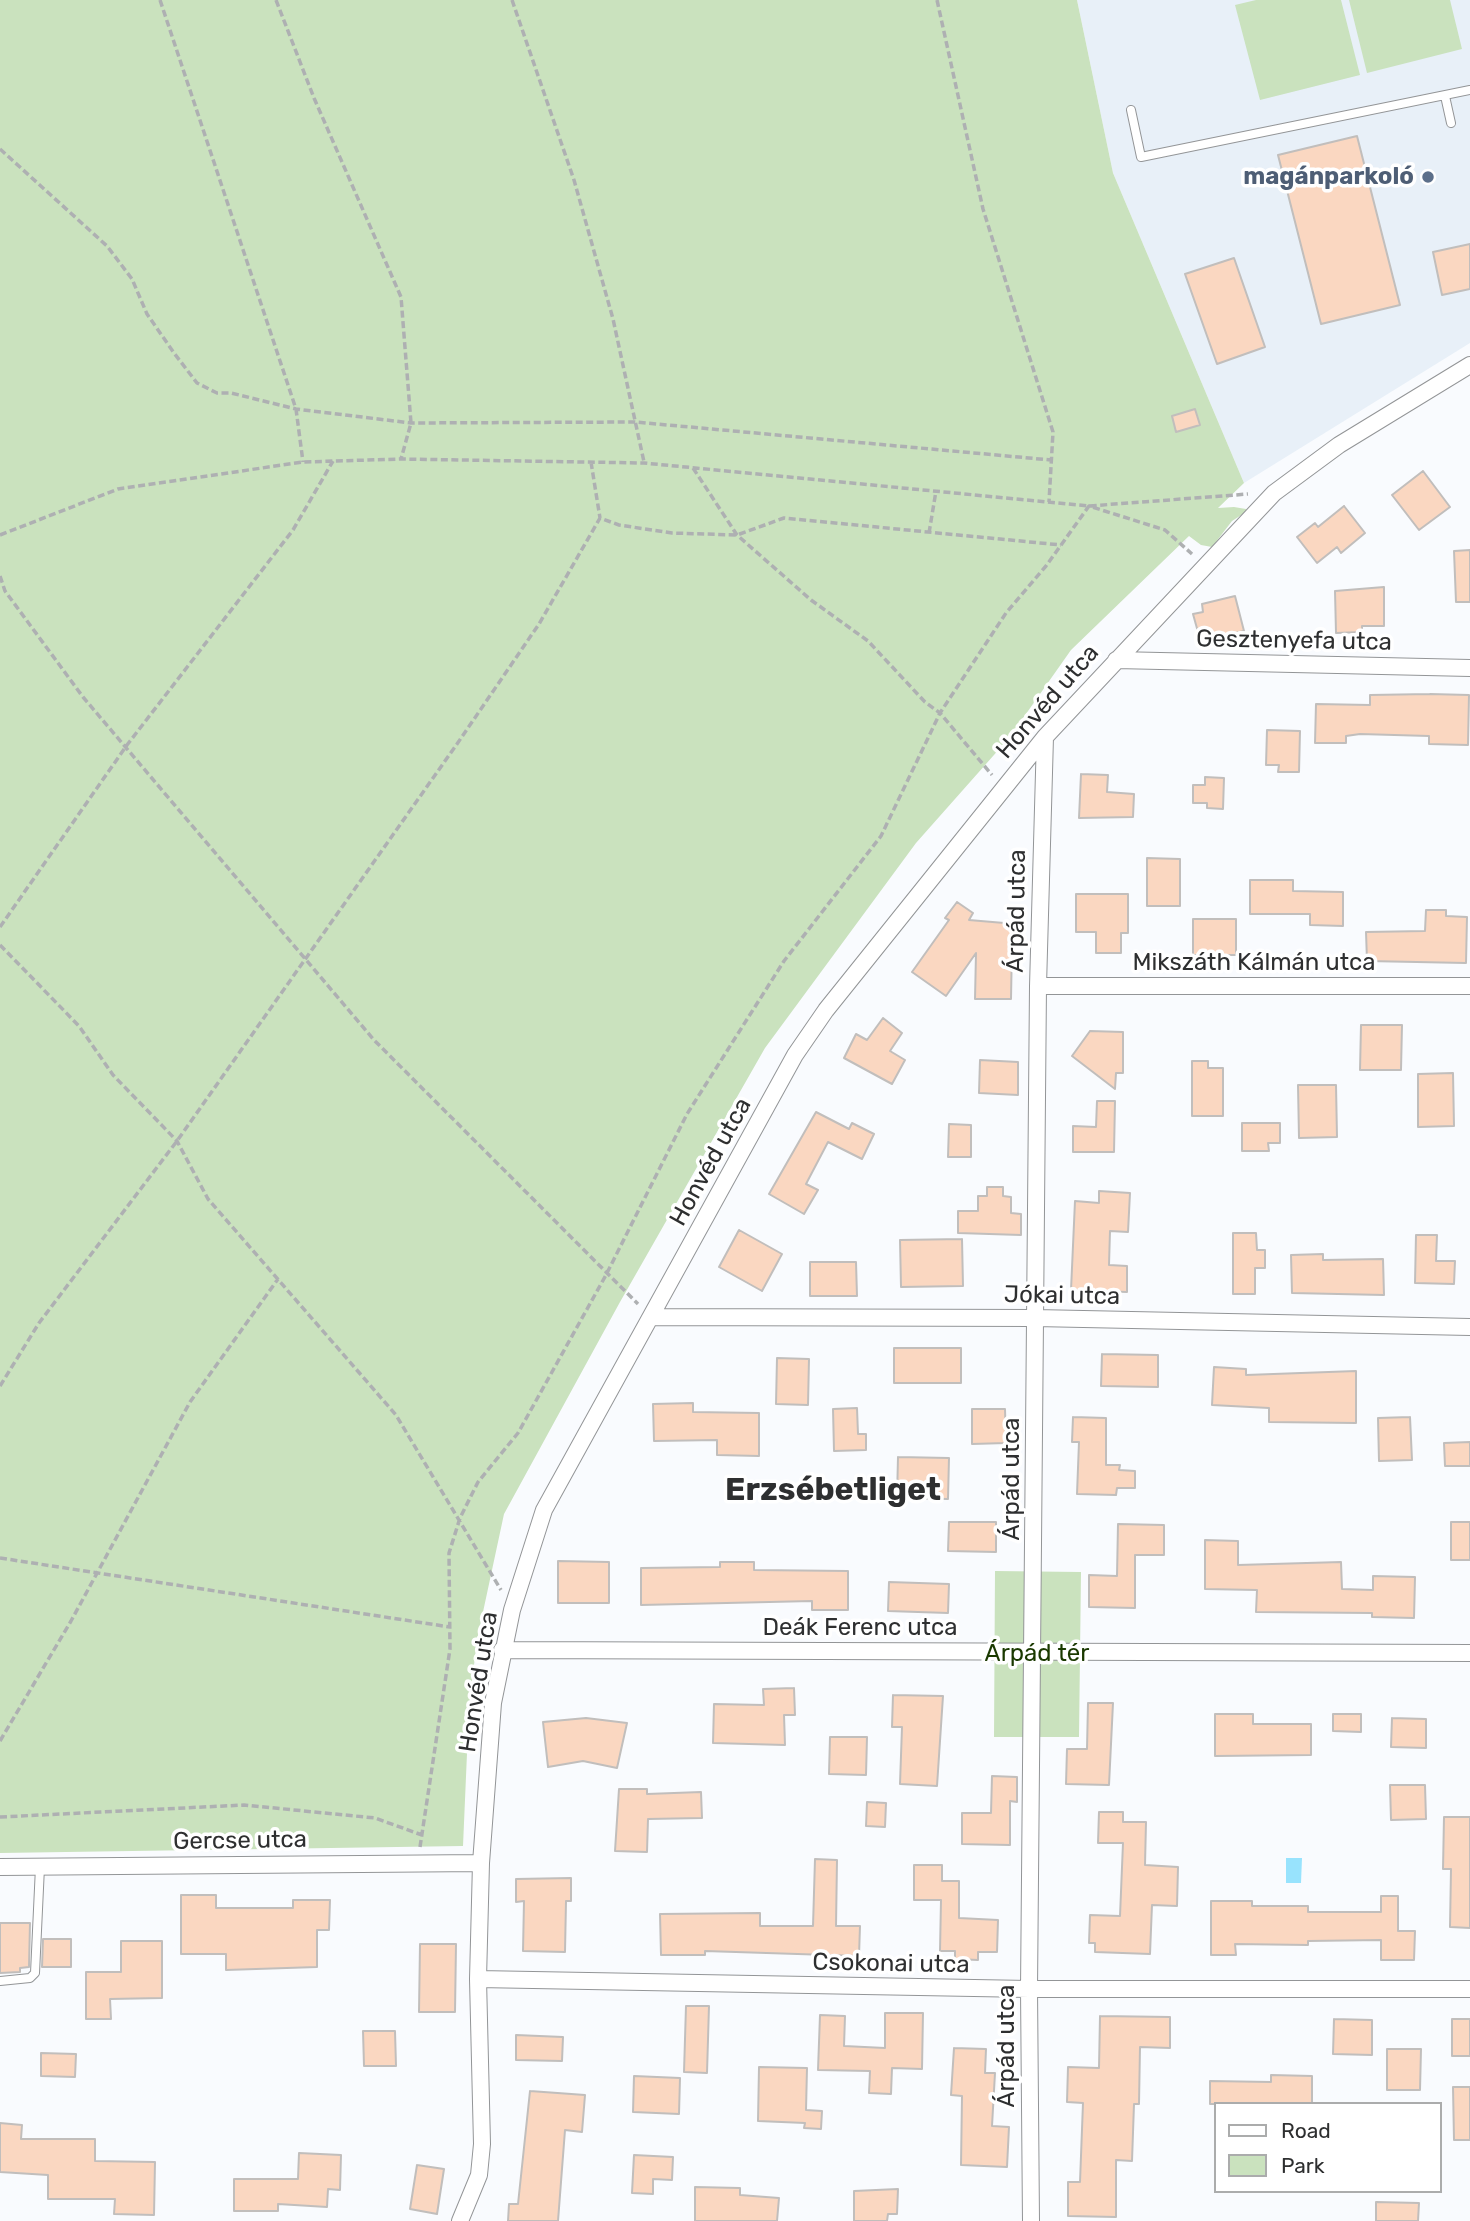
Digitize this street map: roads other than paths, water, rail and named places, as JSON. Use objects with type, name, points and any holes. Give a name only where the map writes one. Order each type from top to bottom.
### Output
[{"type":"street","name":"Honvéd utca","points":[[460,2221],[478,2175],[482,2144],[478,1979],[481,1863],[493,1703],[512,1610],[544,1510],[653,1317],[795,1055],[826,1010],[1045,737],[1203,565],[1274,493],[1339,444],[1470,365]]},
{"type":"street","name":"Gesztenyefa utca","points":[[1116,660],[1470,668]]},
{"type":"street","name":"Árpád utca","points":[[1031,2221],[1029,1989],[1038,986],[1045,737]]},
{"type":"street","name":"Mikszáth Kálmán utca","points":[[1038,986],[1470,986]]},
{"type":"street","name":"Jókai utca","points":[[653,1317],[1035,1318],[1470,1327]]},
{"type":"street","name":"Deák Ferenc utca","points":[[502,1650],[1470,1653]]},
{"type":"street","name":"Gercse utca","points":[[0,1867],[481,1863]]},
{"type":"street","name":"Csokonai utca","points":[[478,1979],[1029,1989],[1470,1989]]},
{"type":"lane","points":[[1131,110],[1141,157],[1470,90]]},
{"type":"lane","points":[[1445,96],[1451,123]]},
{"type":"lane","points":[[0,1981],[30,1978],[35,1973],[40,1867]]},
{"type":"water","points":[[1286,1858],[1302,1858],[1301,1883],[1286,1883]]},
{"type":"place","name":"magánparkoló","points":[[1428,177]]},
{"type":"district","name":"Erzsébetliget","points":[[833,1491]]},
{"type":"park label","name":"Árpád tér","points":[[1037,1654]]}]
